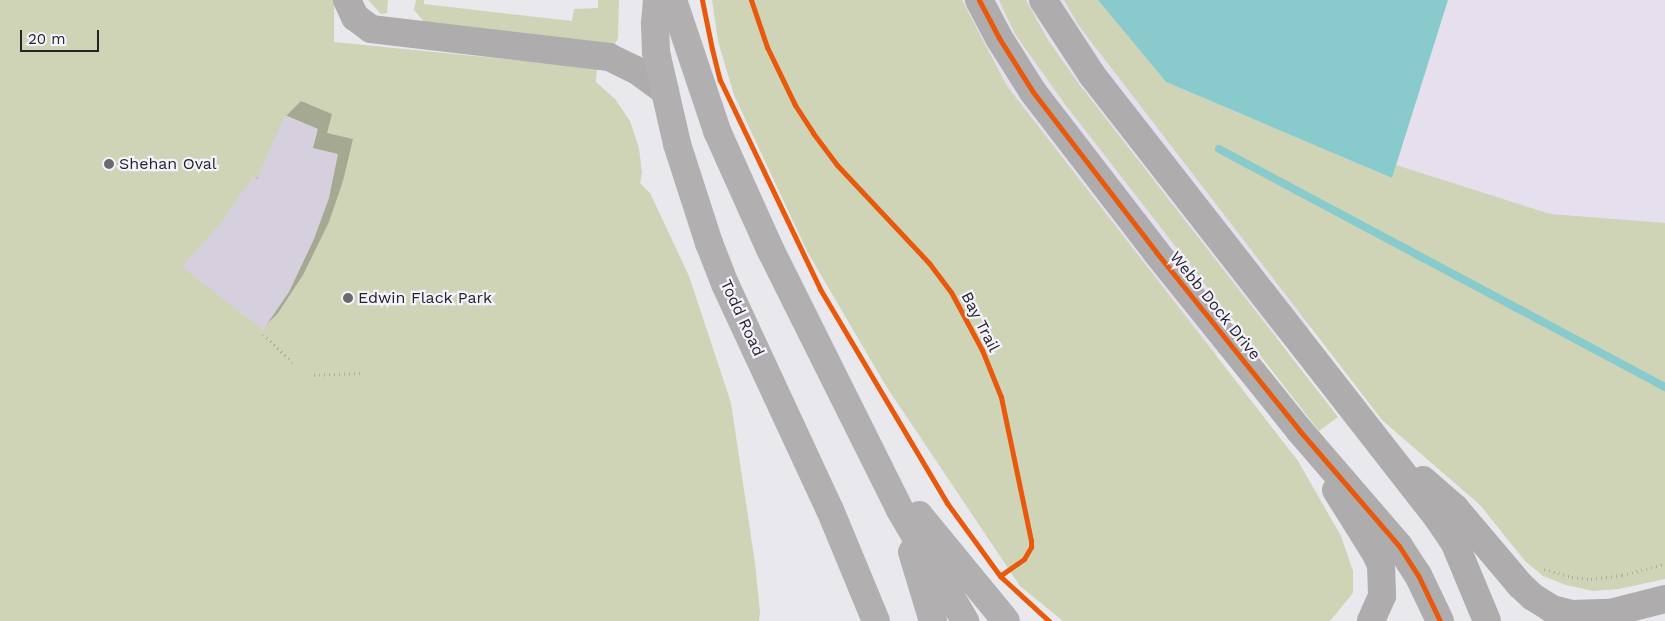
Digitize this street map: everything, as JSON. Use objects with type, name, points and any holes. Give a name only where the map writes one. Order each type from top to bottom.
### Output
[{"type":"main road","name":"Todd Road","points":[[657,0],[655,24],[656,52],[664,90],[692,192],[725,284],[816,477],[876,621]]},
{"type":"main road","points":[[673,0],[685,31],[700,83],[727,156],[791,292],[900,510],[966,621]]},
{"type":"main road","points":[[881,470],[1006,621]]},
{"type":"main road","points":[[900,510],[932,621]]},
{"type":"street","points":[[347,0],[355,17],[371,29],[609,57],[636,70],[664,90]]},
{"type":"street","name":"Webb Dock Drive","points":[[979,0],[999,38],[1033,92],[1156,252],[1299,430],[1400,546],[1418,575],[1440,621]]},
{"type":"street","points":[[1043,0],[1092,75],[1437,517],[1455,544],[1487,621]]},
{"type":"street","points":[[1299,430],[1381,565],[1383,575],[1382,596],[1371,621]]},
{"type":"street","points":[[1380,444],[1456,508],[1533,598],[1552,609],[1572,614],[1610,613]]},
{"type":"street","points":[[1578,621],[1665,599]]},
{"type":"path","points":[[263,334],[293,363]]},
{"type":"path","points":[[314,375],[360,373]]},
{"type":"path","points":[[1537,566],[1572,577],[1592,579],[1622,575],[1665,564]]},
{"type":"shaded area","points":[[822,0],[1665,0],[1665,233],[1568,257],[1166,368]]},
{"type":"green space","name":"Edwin Flack Park","points":[[0,0],[334,0],[334,42],[597,68],[596,82],[615,99],[630,121],[639,148],[642,173],[640,183],[650,193],[689,276],[731,403],[755,563],[760,612],[759,621],[0,621]]},
{"type":"green space","points":[[368,0],[388,0],[387,13],[381,14]]},
{"type":"green space","points":[[416,0],[424,0],[424,4],[572,21],[574,9],[598,8],[598,0],[619,0],[618,38],[615,44],[426,24],[414,10]]},
{"type":"green space","points":[[712,0],[962,0],[1007,86],[1298,461],[1341,536],[1353,571],[1353,593],[1330,621],[1063,621],[1020,586],[886,386],[808,253],[734,95],[718,41]]},
{"type":"green space","points":[[999,0],[1026,0],[1048,40],[1079,84],[1338,417],[1319,431],[1064,103],[1015,34]]},
{"type":"green space","points":[[1064,0],[1098,0],[1166,82],[1392,178],[1396,165],[1550,214],[1665,223],[1665,579],[1619,589],[1593,591],[1566,585],[1543,576],[1525,561],[1480,505],[1382,420],[1079,26]]},
{"type":"water","points":[[1098,0],[1448,0],[1392,178],[1166,82]]},
{"type":"building","points":[[285,115],[318,129],[313,148],[338,154],[329,198],[314,239],[289,292],[263,330],[182,267],[222,221],[253,177],[257,179]]},
{"type":"waterway","points":[[1219,149],[1665,387]]},
{"type":"cycle path","points":[[702,0],[720,80],[820,289],[947,503],[1000,576],[1049,621]]},
{"type":"cycle path","name":"Bay Trail","points":[[751,0],[767,47],[795,105],[813,133],[837,165],[929,263],[951,292],[982,350],[1001,397],[1031,540],[1031,547],[1024,559],[1000,576]]},
{"type":"cycle path","points":[[979,0],[999,38],[1033,92],[1156,252],[1299,430],[1399,546],[1418,575],[1440,621]]},
{"type":"place","name":"Shehan Oval","points":[[109,164]]},
{"type":"place","name":"Edwin Flack Park","points":[[348,298]]}]
